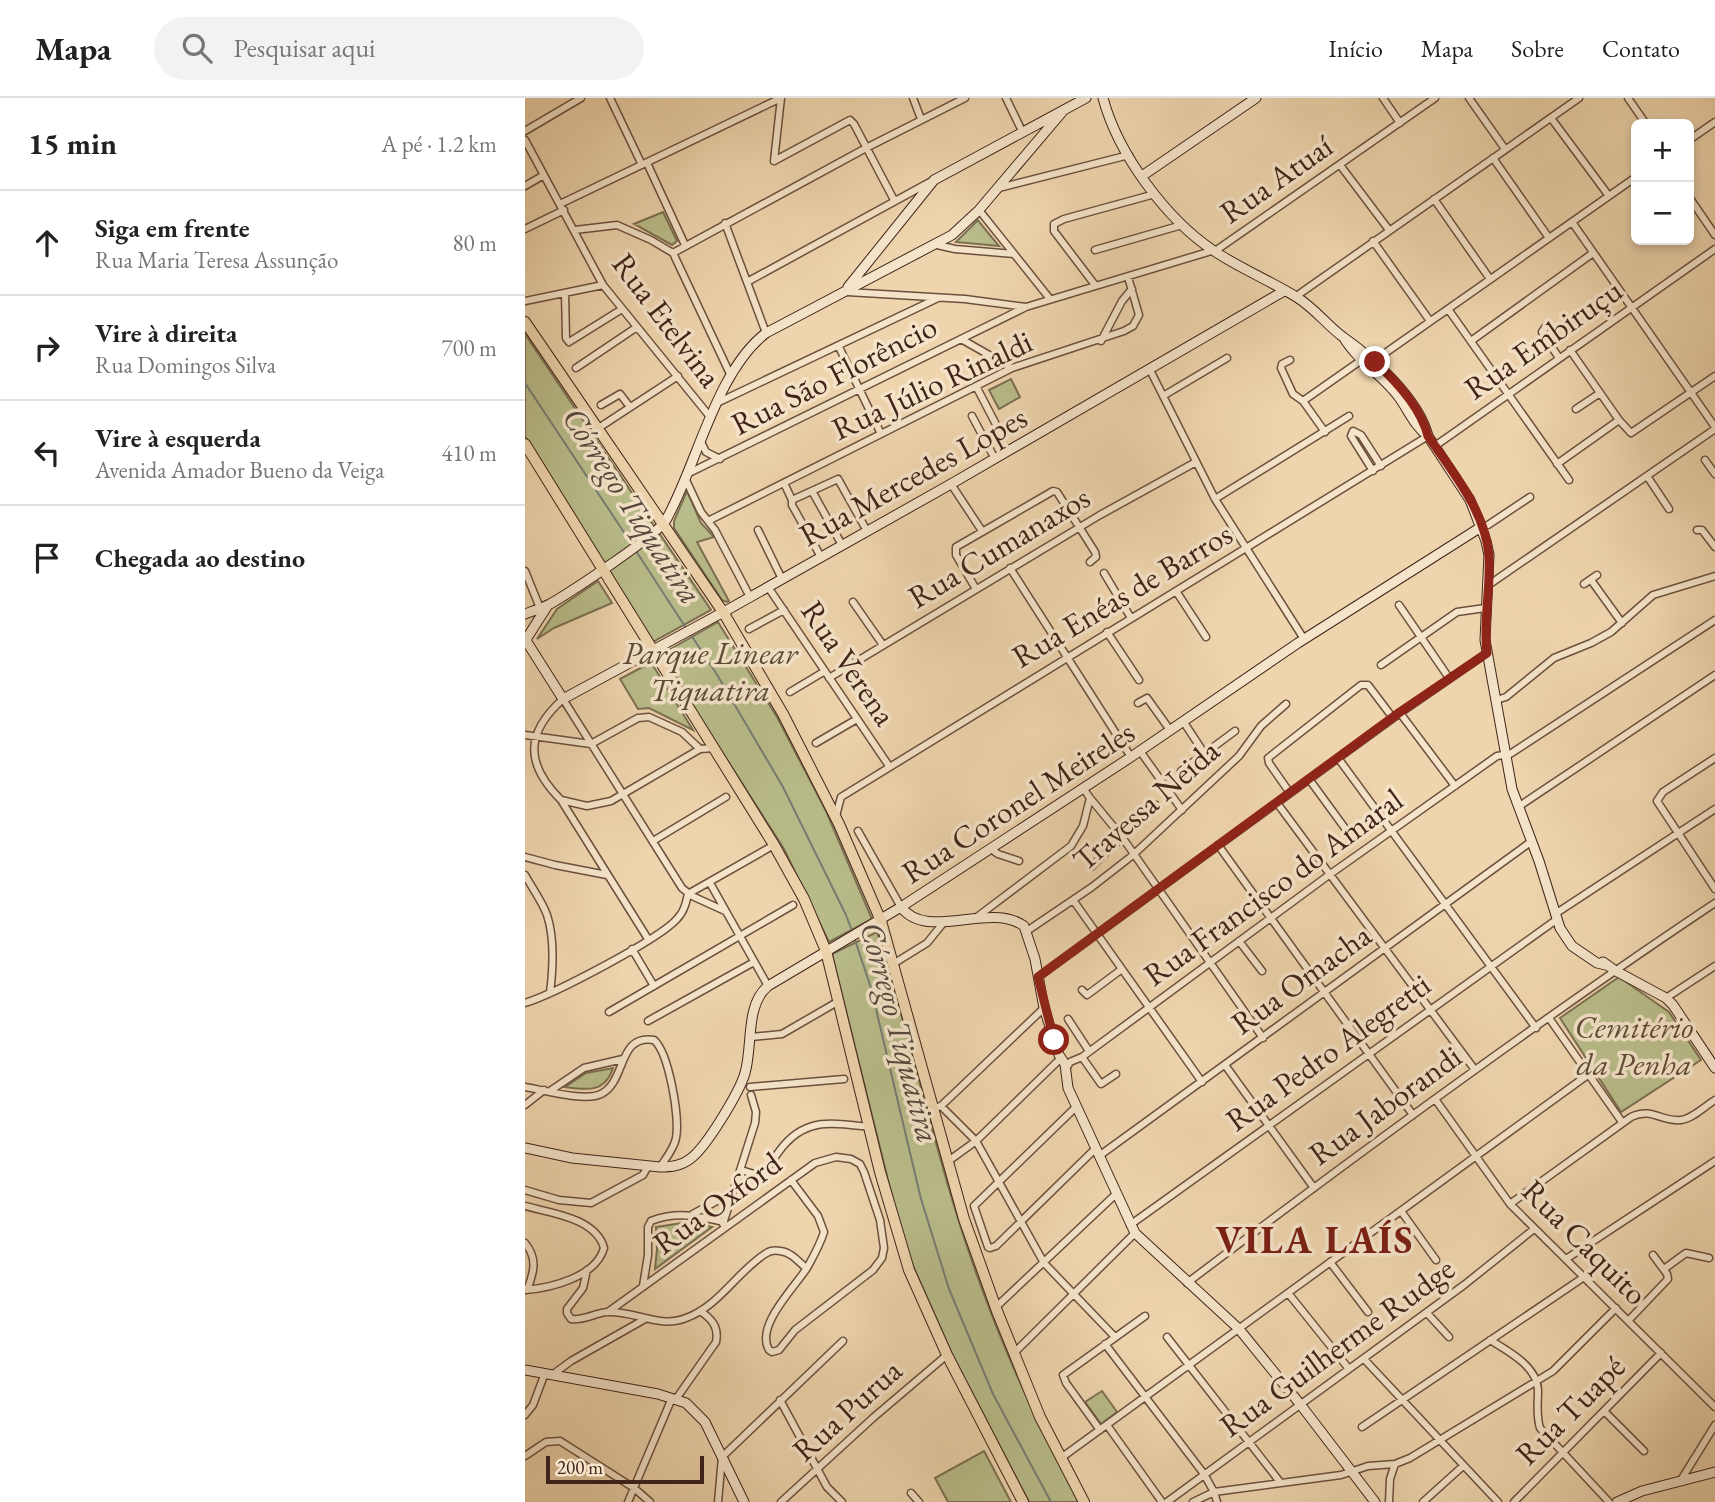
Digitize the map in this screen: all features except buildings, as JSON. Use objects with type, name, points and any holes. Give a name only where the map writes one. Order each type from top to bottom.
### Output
[{"type":"main road","points":[[525,322],[723,612],[783,713],[836,816],[881,920],[937,1107],[947,1162],[964,1219],[1040,1417],[1084,1502]]},
{"type":"main road","points":[[525,444],[530,461],[714,748],[804,899],[826,951],[880,1172],[909,1270],[947,1355],[1023,1502]]},
{"type":"street","points":[[565,98],[569,106]]},
{"type":"street","points":[[525,131],[581,98]]},
{"type":"street","points":[[610,98],[685,245]]},
{"type":"street","points":[[525,229],[645,164],[781,98]]},
{"type":"street","points":[[781,98],[774,161],[848,120],[854,124],[894,200]]},
{"type":"street","points":[[913,98],[921,119]]},
{"type":"street","points":[[673,253],[866,148],[965,98]]},
{"type":"street","points":[[1006,98],[1022,131]]},
{"type":"street","points":[[747,282],[1086,98]]},
{"type":"street","points":[[1103,98],[1110,122],[1142,176],[1182,225],[1214,251],[1295,297],[1373,365]]},
{"type":"street","points":[[1142,176],[1256,98]]},
{"type":"street","points":[[1383,98],[1400,123]]},
{"type":"street","name":"Rua Atuaí","points":[[1214,251],[1435,98]]},
{"type":"street","points":[[1469,98],[1505,149]]},
{"type":"street","points":[[1295,297],[1579,98]]},
{"type":"street","points":[[1627,98],[1642,119]]},
{"type":"street","points":[[859,280],[937,245],[962,227],[1063,111]]},
{"type":"street","points":[[1551,118],[1609,196]]},
{"type":"street","points":[[1694,137],[1715,122]]},
{"type":"street","name":"Rua Etelvina","points":[[525,140],[603,285],[711,418]]},
{"type":"street","points":[[996,189],[1129,155]]},
{"type":"street","points":[[1493,158],[1549,238]]},
{"type":"street","points":[[1340,164],[1389,230]]},
{"type":"street","points":[[525,186],[544,175]]},
{"type":"street","points":[[525,614],[544,607],[663,525],[731,376],[747,350],[766,333],[845,292],[859,280],[934,180]]},
{"type":"street","points":[[1373,365],[1381,356],[1631,181]]},
{"type":"street","points":[[1095,285],[1054,231],[1054,224],[1155,194]]},
{"type":"street","points":[[1434,200],[1490,279]]},
{"type":"street","points":[[1694,204],[1715,235]]},
{"type":"street","points":[[979,210],[1050,299]]},
{"type":"street","points":[[1487,586],[1715,428],[1571,222]]},
{"type":"street","points":[[725,223],[766,333]]},
{"type":"street","points":[[575,230],[617,225],[673,253],[731,376]]},
{"type":"street","points":[[1095,250],[1182,225]]},
{"type":"street","points":[[1373,241],[1430,321]]},
{"type":"street","points":[[937,245],[1014,254]]},
{"type":"street","points":[[881,248],[883,258],[894,266]]},
{"type":"street","name":"Rua Embiruçu","points":[[1435,446],[1715,249]]},
{"type":"street","name":"Rua São Florêncio","points":[[686,476],[1027,307],[1214,251]]},
{"type":"street","points":[[1471,341],[1593,253]]},
{"type":"street","name":"Rua Júlio Rinaldi","points":[[708,521],[1012,369],[1124,331],[1137,321],[1139,306],[1128,276]]},
{"type":"street","points":[[859,280],[874,294]]},
{"type":"street","points":[[525,302],[603,285]]},
{"type":"street","points":[[1101,341],[1122,301],[1132,289]]},
{"type":"street","name":"Rua Mercedes Lopes","points":[[563,699],[951,484],[1284,291]]},
{"type":"street","points":[[845,292],[1027,307]]},
{"type":"street","points":[[565,293],[566,338],[569,342],[622,309]]},
{"type":"street","points":[[719,402],[938,298]]},
{"type":"street","points":[[1448,309],[1569,480]]},
{"type":"street","points":[[1546,326],[1542,332],[1559,358]]},
{"type":"street","points":[[576,368],[636,327]]},
{"type":"street","points":[[1344,338],[1355,344],[1403,393],[1470,500],[1481,527],[1489,555],[1485,608],[1487,653],[1507,773],[1532,841],[1555,917],[1570,941],[1576,942],[1610,967],[1666,998],[1680,1014],[1715,1069]]},
{"type":"street","points":[[961,339],[1012,369]]},
{"type":"street","points":[[839,346],[881,434]]},
{"type":"street","points":[[1570,350],[1631,433],[1715,376]]},
{"type":"street","points":[[1163,396],[1227,358]]},
{"type":"street","points":[[1303,401],[1363,359]]},
{"type":"street","points":[[1290,360],[1282,364],[1281,368],[1293,394],[1303,401],[1325,432]]},
{"type":"street","points":[[1150,370],[1215,499],[1304,639]]},
{"type":"street","points":[[597,429],[678,376]]},
{"type":"street","points":[[976,386],[1002,436]]},
{"type":"street","points":[[1576,409],[1600,393]]},
{"type":"street","points":[[601,405],[619,394],[630,407]]},
{"type":"street","points":[[972,416],[995,459]]},
{"type":"street","points":[[1215,499],[1349,416]]},
{"type":"street","points":[[1557,464],[1619,420]]},
{"type":"street","points":[[1373,471],[1351,436],[1353,431],[1361,435],[1381,466]]},
{"type":"street","name":"Rua Enéas de Barros","points":[[841,797],[1428,436]]},
{"type":"street","points":[[701,442],[706,452],[720,459]]},
{"type":"street","points":[[1705,460],[1715,474]]},
{"type":"street","name":"Rua Cumanaxos","points":[[790,692],[883,645],[1196,462]]},
{"type":"street","points":[[686,476],[701,512],[715,530],[750,597]]},
{"type":"street","points":[[1647,476],[1669,509]]},
{"type":"street","points":[[792,503],[836,479],[840,481],[867,531]]},
{"type":"street","points":[[784,483],[821,557]]},
{"type":"street","points":[[951,484],[982,531]]},
{"type":"street","points":[[976,589],[955,549],[1054,490],[1096,555],[1090,562]]},
{"type":"street","points":[[812,491],[842,545]]},
{"type":"street","points":[[1481,527],[1489,525],[1529,497]]},
{"type":"street","name":"Rua Coronel Meireles","points":[[768,986],[881,920],[1083,789],[1304,639],[1481,527]]},
{"type":"street","points":[[758,530],[782,579]]},
{"type":"street","points":[[1697,530],[1702,530],[1715,547]]},
{"type":"street","points":[[1010,569],[1131,757]]},
{"type":"street","points":[[525,571],[544,607]]},
{"type":"street","points":[[1104,573],[1131,618]]},
{"type":"street","points":[[1496,700],[1506,697],[1554,658],[1602,638],[1642,603],[1661,591],[1715,576]]},
{"type":"street","points":[[1591,580],[1622,623]]},
{"type":"street","name":"Rua Verena","points":[[768,586],[889,766]]},
{"type":"street","points":[[1176,591],[1206,637]]},
{"type":"street","points":[[853,602],[883,645]]},
{"type":"street","points":[[1399,605],[1449,678]]},
{"type":"street","points":[[544,607],[525,640],[688,894],[725,911]]},
{"type":"street","points":[[1381,665],[1457,612],[1485,608]]},
{"type":"street","points":[[749,629],[784,610]]},
{"type":"street","name":"Rua Francisco do Amaral","points":[[947,1162],[976,1141],[1043,1073],[1082,1056],[1329,875],[1497,757],[1510,754],[1715,620]]},
{"type":"street","points":[[1108,632],[1139,680]]},
{"type":"street","points":[[1038,977],[1400,712],[1487,653]]},
{"type":"street","points":[[1518,807],[1715,675]]},
{"type":"street","points":[[1290,793],[1268,758],[1361,685],[1368,685],[1393,718]]},
{"type":"street","points":[[1138,703],[1147,698],[1170,730]]},
{"type":"street","points":[[563,699],[542,718],[528,736],[536,771],[561,800],[648,939]]},
{"type":"street","name":"Travessa Neida","points":[[1027,931],[1133,855],[1239,756],[1261,726],[1286,704]]},
{"type":"street","points":[[1400,712],[1455,786]]},
{"type":"street","points":[[528,736],[591,744],[643,716],[682,732],[700,749]]},
{"type":"street","points":[[816,743],[857,719]]},
{"type":"street","points":[[1183,721],[1204,753]]},
{"type":"street","points":[[1181,771],[1235,731]]},
{"type":"street","points":[[561,800],[587,806],[611,801],[700,749],[714,748]]},
{"type":"street","points":[[1140,751],[1182,810]]},
{"type":"street","points":[[1338,758],[1536,1028]]},
{"type":"street","points":[[1715,758],[1659,795],[1657,802],[1715,889]]},
{"type":"street","points":[[1309,779],[1347,831]]},
{"type":"street","points":[[1083,789],[1122,837],[1263,1038]]},
{"type":"street","points":[[824,792],[841,797],[836,816]]},
{"type":"street","points":[[653,841],[726,797]]},
{"type":"street","points":[[977,918],[1071,846],[1083,826],[1090,798]]},
{"type":"street","points":[[1277,803],[1329,875],[1433,1007],[1475,1070]]},
{"type":"street","points":[[1091,867],[1156,805]]},
{"type":"street","name":"Rua Pedro Alegretti","points":[[1014,1353],[1074,1294],[1132,1229],[1269,1124],[1492,966],[1555,917],[1715,809]]},
{"type":"street","points":[[858,831],[908,916],[944,922],[977,918],[1007,919],[1019,923],[1027,931],[1044,1008],[1076,1107],[1132,1229],[1239,1329],[1375,1502]]},
{"type":"street","name":"Rua Omacha","points":[[998,1182],[974,1206],[990,1248],[996,1246],[1097,1153],[1202,1082],[1532,841]]},
{"type":"street","points":[[525,1003],[550,993],[648,939],[679,917],[688,894],[774,845]]},
{"type":"street","points":[[1218,845],[1413,1115]]},
{"type":"street","points":[[991,849],[1019,861]]},
{"type":"street","points":[[525,857],[555,866],[607,875]]},
{"type":"street","points":[[525,875],[543,906],[548,921],[552,962],[550,993]]},
{"type":"street","points":[[525,1148],[572,1158],[660,1167],[681,1164],[696,1153],[737,1091],[745,1073],[756,999],[768,986],[710,883]]},
{"type":"street","points":[[1073,900],[1202,1082]]},
{"type":"street","name":"Rua Jaborandi","points":[[1188,1283],[1413,1115],[1536,1028],[1610,967],[1715,902]]},
{"type":"street","points":[[609,1012],[793,905]]},
{"type":"street","points":[[893,964],[918,950],[944,922]]},
{"type":"street","points":[[1239,941],[1262,971]]},
{"type":"street","points":[[632,949],[654,986]]},
{"type":"street","points":[[648,1021],[754,962]]},
{"type":"street","points":[[1666,998],[1715,966]]},
{"type":"street","points":[[1082,990],[1087,995],[1122,969]]},
{"type":"street","points":[[751,1037],[782,1034],[839,1000]]},
{"type":"street","points":[[1044,1008],[937,1107],[976,1141],[1044,1263],[1115,1337]]},
{"type":"street","points":[[1549,1018],[1622,1122]]},
{"type":"street","points":[[1068,1019],[1089,1051]]},
{"type":"street","points":[[525,1087],[584,1096],[602,1093],[615,1078],[631,1047],[645,1038],[655,1040],[663,1052],[677,1125],[674,1143],[660,1167]]},
{"type":"street","points":[[1082,1056],[1101,1084],[1116,1074]]},
{"type":"street","points":[[525,1105],[584,1068],[623,1059]]},
{"type":"street","points":[[1225,1065],[1314,1188]]},
{"type":"street","points":[[693,1214],[723,1226],[755,1123],[756,1112],[745,1073]]},
{"type":"street","points":[[1061,1458],[1590,1074]]},
{"type":"street","points":[[737,1091],[844,1079]]},
{"type":"street","name":"Rua Caquito","points":[[1435,1099],[1510,1204],[1715,1407]]},
{"type":"street","points":[[1510,1204],[1622,1122],[1639,1113],[1681,1121],[1715,1100]]},
{"type":"street","points":[[998,1182],[1076,1107]]},
{"type":"street","points":[[741,1170],[761,1176],[785,1144],[814,1124],[833,1122],[870,1127]]},
{"type":"street","points":[[791,1180],[824,1227],[820,1242],[806,1268],[781,1304],[767,1331],[765,1341],[772,1352],[779,1350],[795,1330],[878,1265],[884,1248],[880,1220],[860,1164],[872,1160],[876,1153]]},
{"type":"street","name":"Rua Oxford","points":[[608,1312],[723,1226],[824,1159],[851,1159],[860,1164]]},
{"type":"street","points":[[1566,1259],[1715,1161]]},
{"type":"street","points":[[525,1190],[582,1204],[598,1201],[643,1175],[648,1166]]},
{"type":"street","points":[[865,1172],[880,1172]]},
{"type":"street","points":[[643,1286],[649,1223],[663,1217],[693,1214],[733,1192]]},
{"type":"street","points":[[996,1307],[1116,1194]]},
{"type":"street","points":[[576,1220],[582,1204]]},
{"type":"street","points":[[525,1206],[576,1220],[590,1228],[604,1248],[598,1261],[587,1270],[555,1285],[526,1290]]},
{"type":"street","points":[[1401,1211],[1436,1260]]},
{"type":"street","points":[[880,1220],[892,1217]]},
{"type":"street","name":"Rua Guilherme Rudge","points":[[1165,1502],[1427,1313],[1534,1228]]},
{"type":"street","points":[[525,1243],[535,1267],[526,1290]]},
{"type":"street","points":[[587,1270],[580,1294],[568,1309],[568,1317],[576,1320],[608,1312],[671,1321],[683,1320],[712,1303],[765,1253],[781,1251],[790,1254],[806,1268]]},
{"type":"street","points":[[1664,1269],[1686,1253],[1712,1255],[1715,1264]]},
{"type":"street","points":[[1628,1321],[1667,1281],[1668,1276],[1653,1255]]},
{"type":"street","points":[[1330,1262],[1368,1311]]},
{"type":"street","points":[[1362,1427],[1584,1277]]},
{"type":"street","points":[[1288,1293],[1349,1369]]},
{"type":"street","points":[[1193,1502],[1214,1492],[1341,1475],[1376,1464],[1395,1464],[1417,1454],[1553,1371],[1616,1308]]},
{"type":"street","points":[[628,1502],[674,1398],[716,1342],[713,1323],[700,1311]]},
{"type":"street","points":[[1427,1313],[1449,1337]]},
{"type":"street","points":[[1100,1430],[1063,1376],[1145,1316]]},
{"type":"street","points":[[525,1415],[549,1374],[645,1319]]},
{"type":"street","points":[[1167,1337],[1280,1482]]},
{"type":"street","points":[[1490,1340],[1518,1358],[1537,1381],[1537,1419],[1540,1428],[1609,1502]]},
{"type":"street","points":[[718,1502],[722,1457],[843,1341]]},
{"type":"street","points":[[1105,1344],[1204,1474],[1217,1502]]},
{"type":"street","name":"Rua Tuapé","points":[[1514,1502],[1661,1353]]},
{"type":"street","name":"Rua Purua","points":[[781,1502],[874,1416],[947,1355]]},
{"type":"street","points":[[1364,1359],[1498,1502]]},
{"type":"street","points":[[525,1370],[674,1398],[687,1404],[705,1422],[744,1502]]},
{"type":"street","points":[[780,1400],[832,1493],[842,1502]]},
{"type":"street","points":[[1604,1410],[1644,1451]]},
{"type":"street","points":[[1107,1425],[1165,1502]]},
{"type":"street","points":[[1681,1480],[1715,1425]]},
{"type":"street","points":[[525,1456],[546,1443],[560,1441],[650,1502]]},
{"type":"street","points":[[1389,1502],[1390,1479],[1395,1464]]},
{"type":"street","points":[[1423,1502],[1463,1466]]},
{"type":"street","points":[[1618,1502],[1642,1491],[1715,1472]]},
{"type":"street","points":[[911,1493],[919,1502]]},
{"type":"green space","points":[[663,212],[677,241],[672,245],[634,224]]},
{"type":"green space","points":[[978,220],[980,223],[999,246],[956,242]]},
{"type":"green space","name":"Parque Linear Tiquatira","points":[[525,334],[711,610],[653,642],[525,436]]},
{"type":"green space","points":[[1011,379],[1020,397],[999,409],[989,390]]},
{"type":"green space","points":[[687,491],[701,523],[714,537],[697,542],[729,601],[727,602],[722,600],[674,528],[674,521]]},
{"type":"green space","points":[[598,581],[612,603],[554,628],[537,639],[557,609]]},
{"type":"green space","name":"Parque Linear Tiquatira","points":[[718,622],[777,717],[826,811],[872,919],[829,942],[784,849],[660,655]]},
{"type":"green space","points":[[650,663],[693,730],[649,708],[638,709],[620,679]]},
{"type":"green space","points":[[877,932],[945,1174],[980,1284],[1026,1395],[1080,1502],[1029,1502],[952,1354],[911,1261],[894,1204],[832,954]]},
{"type":"green space","name":"Cemitério da Penha","points":[[1619,977],[1669,1012],[1701,1060],[1621,1112],[1560,1018]]},
{"type":"green space","points":[[613,1068],[610,1076],[600,1086],[588,1089],[565,1087],[586,1073]]},
{"type":"green space","points":[[688,1222],[712,1227],[655,1269],[656,1227]]},
{"type":"green space","points":[[1102,1391],[1117,1412],[1101,1424],[1085,1402]]},
{"type":"green space","points":[[984,1451],[1011,1502],[948,1502],[935,1478]]},
{"type":"waterway","name":"Córrego Tiquatira","points":[[525,383],[633,546]]},
{"type":"waterway","name":"Córrego Tiquatira","points":[[636,551],[686,628]]},
{"type":"waterway","name":"Córrego Tiquatira","points":[[691,635],[783,787],[852,931]]},
{"type":"waterway","name":"Córrego Tiquatira","points":[[855,940],[871,988],[921,1199],[949,1289],[993,1394],[1051,1502]]},
{"type":"district","name":"VILA LAÍS","points":[[1315,1240]]},
{"type":"route","points":[[1054,1040],[1038,977],[1400,712],[1487,653],[1485,608],[1489,555],[1479,519],[1470,500],[1403,393],[1375,362]]}]
